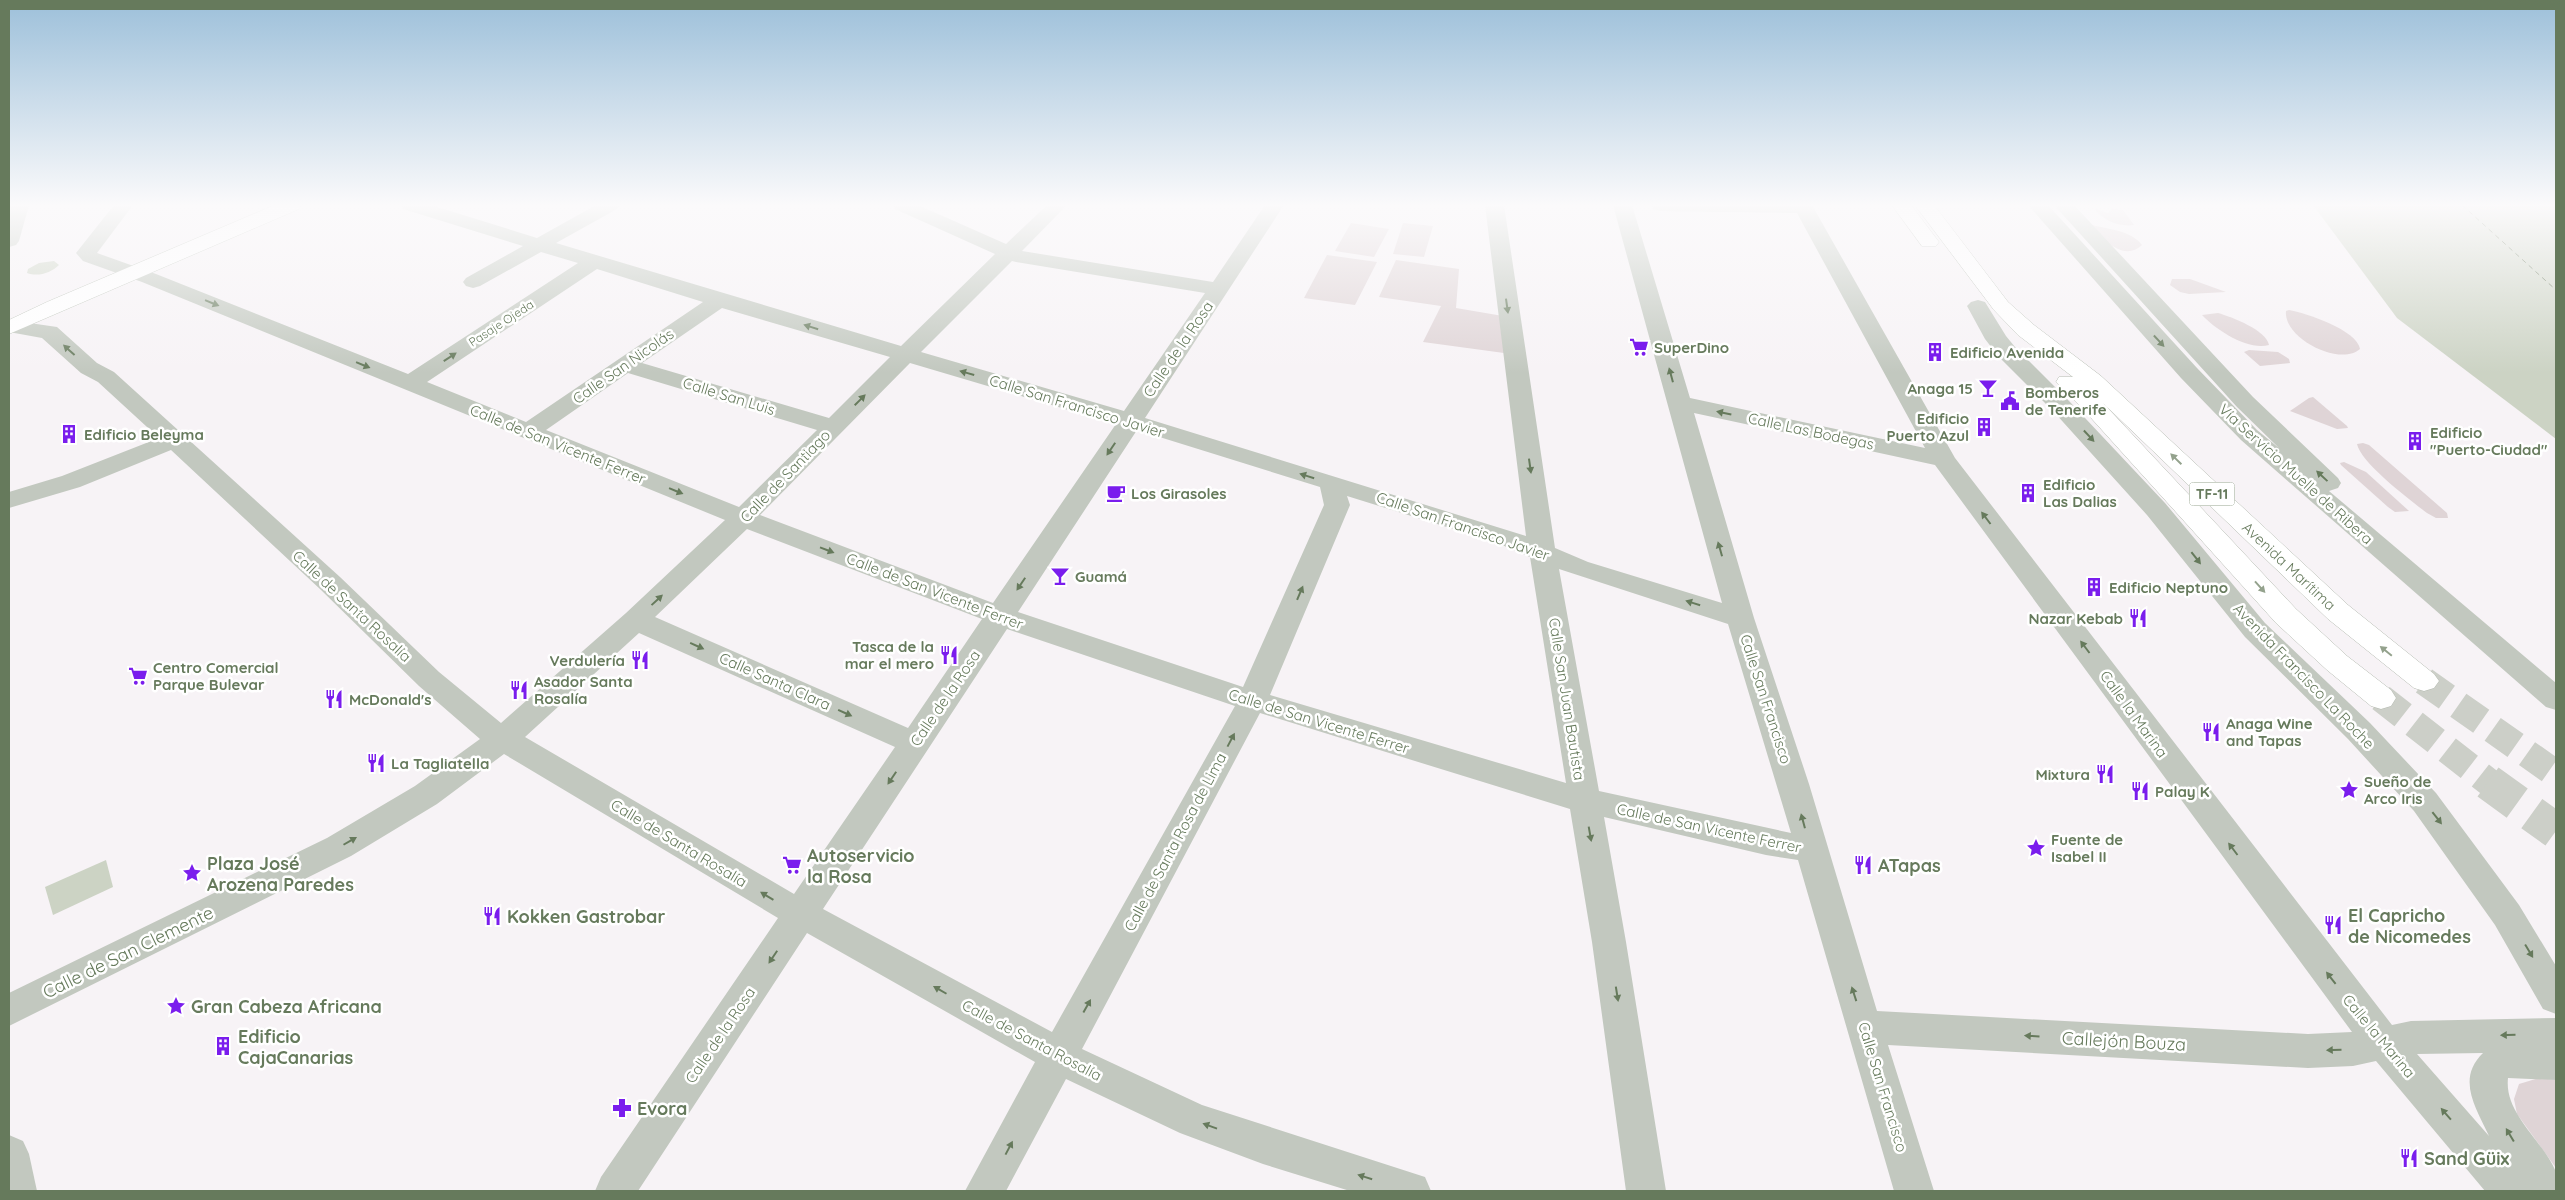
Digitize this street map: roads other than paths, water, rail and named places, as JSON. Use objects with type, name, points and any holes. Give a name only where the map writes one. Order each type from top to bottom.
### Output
[{"type":"main road","points":[[10,327],[160,261]]},
{"type":"main road","name":"Avenida Francisco La Roche","points":[[1950,261],[1990,306]]},
{"type":"main road","name":"Avenida Francisco La Roche","points":[[1961,261],[1990,306]]},
{"type":"main road","name":"Avenida Marítima","points":[[1990,306],[2026,330],[2093,381],[2338,612],[2424,682]]},
{"type":"main road","name":"Avenida Marítima","points":[[1990,306],[2006,334],[2054,371],[2090,403],[2286,616],[2330,657],[2381,698]]},
{"type":"street","name":"Calle de San Vicente Ferrer","points":[[100,261],[743,518],[1000,616],[1252,700],[1584,800],[1780,844],[1811,849]]},
{"type":"street","points":[[473,282],[510,261]]},
{"type":"street","name":"Calle San Francisco Javier","points":[[591,261],[1130,421],[1504,536],[1579,568],[1740,618]]},
{"type":"street","name":"Calle de Santiago","points":[[504,738],[636,620],[743,518],[999,261]]},
{"type":"street","points":[[1045,261],[1219,289]]},
{"type":"street","name":"Calle de la Rosa","points":[[614,1191],[1238,261]]},
{"type":"street","name":"Calle San Juan Bautista","points":[[1502,261],[1543,552],[1610,952],[1646,1191]]},
{"type":"street","name":"Calle San Francisco","points":[[1639,261],[1740,618],[1793,784],[1914,1191]]},
{"type":"street","name":"Calle la Marina","points":[[1833,261],[1943,459],[2277,908],[2383,1044],[2410,1072],[2511,1191]]},
{"type":"street","name":"Vía Servicio Muelle de Ribera","points":[[2087,261],[2164,346],[2249,435],[2556,699]]},
{"type":"street","name":"Vía Servicio Muelle de Ribera","points":[[2113,261],[2275,432],[2430,574],[2556,681]]},
{"type":"street","name":"Pasaje Ojeda","points":[[409,384],[594,262]]},
{"type":"street","name":"Calle San Nicolás","points":[[527,432],[719,300]]},
{"type":"street","points":[[10,327],[49,332],[49,325],[54,312],[64,302]]},
{"type":"street","name":"Avenida Francisco La Roche","points":[[1990,306],[1996,339],[2007,352],[2062,407],[2156,510],[2255,630],[2359,731],[2424,802],[2508,914],[2556,998]]},
{"type":"street","name":"Calle de Santa Rosalía","points":[[49,332],[89,368],[106,377],[173,441],[330,583],[429,679],[476,720],[504,738],[801,914],[846,937],[1058,1057],[1194,1120],[1263,1145],[1411,1191]]},
{"type":"street","name":"Calle San Luis","points":[[625,365],[832,427]]},
{"type":"street","name":"Calle Las Bodegas","points":[[1679,403],[1943,459]]},
{"type":"street","points":[[20,497],[96,472],[173,441]]},
{"type":"street","name":"Calle de Santa Rosa de Lima","points":[[986,1191],[1252,700],[1337,505],[1331,483]]},
{"type":"street","name":"Calle Santa Clara","points":[[636,620],[914,744]]},
{"type":"street","name":"Calle de San Clemente","points":[[9,1010],[339,847],[433,790],[504,738]]},
{"type":"street","name":"Callejón Bouza","points":[[1864,1027],[2308,1051],[2352,1049],[2411,1038],[2556,1034]]},
{"type":"street","points":[[2545,1191],[2503,1124],[2488,1093],[2490,1071],[2499,1062],[2517,1060],[2556,1063]]},
{"type":"street","points":[[9,1154],[17,1191]]},
{"type":"tunnel","points":[[2424,681],[2556,774]]},
{"type":"tunnel","points":[[2381,698],[2490,783]]},
{"type":"tunnel","points":[[2488,782],[2556,831]]},
{"type":"place","name":"SuperDino","points":[[1639,347]]},
{"type":"place","name":"Edificio Avenida","points":[[1935,352]]},
{"type":"place","name":"Anaga 15","points":[[1988,388]]},
{"type":"place","name":"Bomberos de Tenerife","points":[[2010,401]]},
{"type":"place","name":"Edificio Puerto Azul","points":[[1984,427]]},
{"type":"place","name":"Edificio Beleyma","points":[[69,434]]},
{"type":"place","name":"Edificio \"Puerto-Ciudad\"","points":[[2415,441]]},
{"type":"place","name":"Los Girasoles","points":[[1116,493]]},
{"type":"place","name":"Edificio Las Dalias","points":[[2028,493]]},
{"type":"place","name":"Guamá","points":[[1060,576]]},
{"type":"place","name":"Edificio Neptuno","points":[[2094,587]]},
{"type":"place","name":"Nazar Kebab","points":[[2138,618]]},
{"type":"place","name":"Tasca de la mar el mero","points":[[949,655]]},
{"type":"place","name":"Verdulería","points":[[640,660]]},
{"type":"place","name":"Centro Comercial Parque Bulevar","points":[[138,676]]},
{"type":"place","name":"Asador Santa Rosalía","points":[[519,690]]},
{"type":"place","name":"McDonald's","points":[[334,699]]},
{"type":"place","name":"Anaga Wine and Tapas","points":[[2211,732]]},
{"type":"place","name":"La Tagliatella","points":[[376,763]]},
{"type":"place","name":"Mixtura","points":[[2105,774]]},
{"type":"place","name":"Sueño de Arco Iris","points":[[2349,790]]},
{"type":"place","name":"Palay K","points":[[2140,791]]},
{"type":"place","name":"Fuente de Isabel II","points":[[2036,848]]},
{"type":"place","name":"Autoservicio la Rosa","points":[[792,865]]},
{"type":"place","name":"ATapas","points":[[1863,865]]},
{"type":"place","name":"Plaza José Arozena Paredes","points":[[192,873]]},
{"type":"place","name":"Kokken Gastrobar","points":[[492,916]]},
{"type":"place","name":"El Capricho de Nicomedes","points":[[2333,925]]},
{"type":"place","name":"Gran Cabeza Africana","points":[[176,1006]]},
{"type":"place","name":"Edificio CajaCanarias","points":[[223,1046]]},
{"type":"place","name":"Evora","points":[[622,1108]]},
{"type":"place","name":"Sand Güix","points":[[2409,1158]]}]
